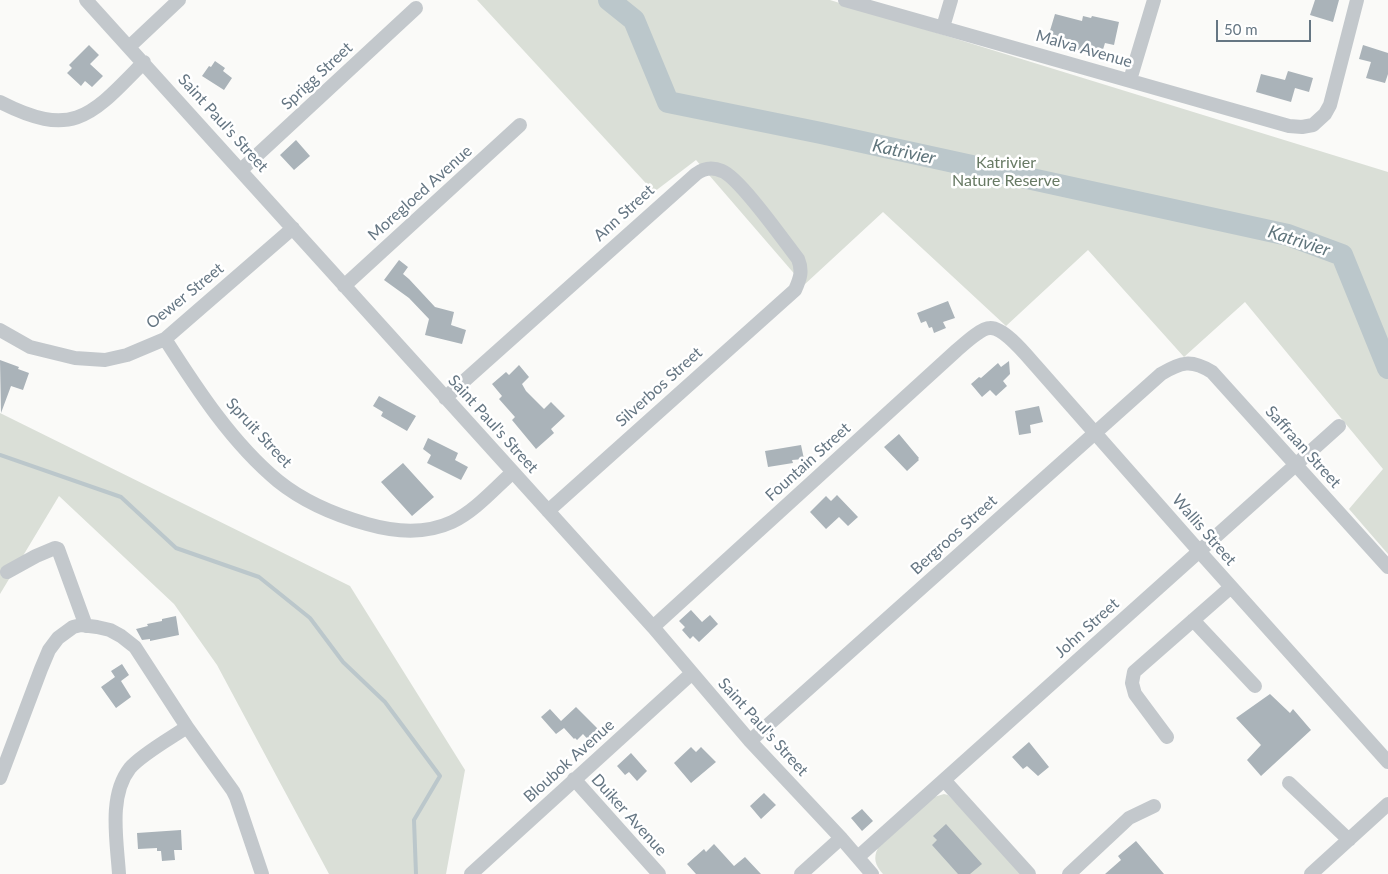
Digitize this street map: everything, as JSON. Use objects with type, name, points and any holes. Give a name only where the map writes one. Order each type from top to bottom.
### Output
[{"type":"street","name":"Saint Paul's Street","points":[[86,0],[294,228],[344,286],[652,627],[750,741],[872,874]]},
{"type":"street","points":[[129,47],[179,0]]},
{"type":"street","name":"Malva Avenue","points":[[845,0],[1289,126],[1302,127],[1314,125],[1325,114],[1330,104],[1357,0]]},
{"type":"street","points":[[943,27],[951,0]]},
{"type":"street","points":[[1130,80],[1154,0]]},
{"type":"street","name":"Sprigg Street","points":[[241,170],[416,8]]},
{"type":"street","points":[[0,102],[44,120],[76,118],[97,107],[144,62]]},
{"type":"street","name":"Moregloed Avenue","points":[[344,286],[520,126]]},
{"type":"street","name":"Ann Street","points":[[445,398],[674,192],[705,169],[723,171],[733,178],[798,260],[801,265],[801,274],[795,290]]},
{"type":"street","name":"Oewer Street","points":[[0,330],[30,347],[54,354],[106,360],[127,355],[165,339],[294,228]]},
{"type":"street","name":"Silverbos Street","points":[[548,511],[795,290]]},
{"type":"street","name":"Wallis Street","points":[[991,327],[999,330],[1010,339],[1036,366],[1388,762]]},
{"type":"street","name":"Fountain Street","points":[[652,627],[957,350],[976,335],[991,327]]},
{"type":"street","name":"Spruit Street","points":[[165,339],[212,410],[263,466],[302,498],[350,520],[389,530],[415,531],[441,526],[452,522],[468,512],[513,472]]},
{"type":"street","name":"Bergroos Street","points":[[750,741],[1161,374],[1174,366],[1184,363]]},
{"type":"street","name":"Saffraan Street","points":[[1184,363],[1195,364],[1212,372],[1388,567]]},
{"type":"street","name":"John Street","points":[[858,858],[1339,426]]},
{"type":"street","points":[[7,572],[36,556],[55,548],[58,549],[86,626]]},
{"type":"street","points":[[1167,737],[1135,694],[1132,687],[1132,678],[1138,669],[1231,587]]},
{"type":"street","points":[[1193,620],[1255,686]]},
{"type":"street","points":[[0,778],[49,650],[66,631],[74,627],[86,626],[110,630],[131,643],[186,727],[236,797],[262,874]]},
{"type":"street","name":"Bloubok Avenue","points":[[471,874],[691,674]]},
{"type":"street","points":[[118,874],[116,803],[128,773],[146,755],[186,727]]},
{"type":"street","name":"Duiker Avenue","points":[[574,779],[658,874]]},
{"type":"street","points":[[944,780],[1029,874]]},
{"type":"street","points":[[1289,783],[1349,840]]},
{"type":"street","points":[[1312,874],[1388,804]]},
{"type":"street","points":[[1069,874],[1129,818],[1154,806]]},
{"type":"street","points":[[801,874],[841,838]]},
{"type":"green space","name":"Katrivier Nature Reserve","points":[[477,0],[830,0],[1388,172],[1388,554],[1349,509],[1383,469],[1245,302],[1184,357],[1088,250],[1006,326],[883,212],[804,285],[696,160],[654,192]]},
{"type":"green space","points":[[0,413],[350,586],[465,770],[446,874],[329,874],[217,665],[174,604],[59,496],[0,594]]},
{"type":"green space","points":[[944,794],[948,795],[1024,874],[883,874],[878,868],[876,861],[878,848],[934,797]]},
{"type":"building","points":[[1315,0],[1339,0],[1333,22],[1310,15]]},
{"type":"building","points":[[1055,14],[1082,21],[1083,16],[1091,18],[1092,16],[1119,22],[1114,45],[1105,43],[1101,56],[1072,48],[1074,41],[1049,34]]},
{"type":"building","points":[[89,45],[99,55],[90,64],[103,76],[92,87],[85,81],[81,86],[67,73],[72,68],[69,65]]},
{"type":"building","points":[[1363,45],[1388,53],[1388,74],[1385,83],[1366,78],[1371,62],[1359,59]]},
{"type":"building","points":[[215,61],[225,68],[223,71],[232,78],[224,90],[202,76]]},
{"type":"building","points":[[1288,71],[1313,78],[1309,92],[1295,88],[1291,102],[1256,92],[1261,74],[1285,80]]},
{"type":"building","points":[[296,140],[310,156],[294,170],[280,155]]},
{"type":"building","points":[[399,260],[408,267],[403,274],[435,307],[454,312],[451,325],[466,330],[462,344],[425,335],[429,319],[409,298],[384,280]]},
{"type":"building","points":[[948,301],[955,318],[943,322],[946,328],[934,333],[932,327],[929,328],[926,321],[921,323],[917,313]]},
{"type":"building","points":[[0,360],[29,373],[23,390],[11,386],[1,413]]},
{"type":"building","points":[[1009,361],[1010,374],[1003,381],[1007,386],[996,396],[990,390],[982,397],[971,384],[998,363],[1001,367]]},
{"type":"building","points":[[519,365],[529,377],[522,384],[526,391],[544,409],[551,402],[565,416],[551,429],[554,433],[536,449],[512,420],[515,417],[499,399],[502,396],[492,384],[506,372],[509,375]]},
{"type":"building","points":[[379,396],[416,416],[407,431],[381,416],[383,412],[373,406]]},
{"type":"building","points":[[1039,406],[1043,422],[1030,425],[1031,433],[1019,435],[1015,411]]},
{"type":"building","points":[[899,434],[919,458],[907,471],[884,447]]},
{"type":"building","points":[[428,438],[458,453],[455,460],[468,467],[461,480],[427,463],[431,455],[423,449]]},
{"type":"building","points":[[801,445],[804,459],[792,460],[793,463],[768,467],[765,451]]},
{"type":"building","points":[[403,463],[434,497],[412,516],[381,482]]},
{"type":"building","points":[[837,495],[858,517],[848,526],[839,517],[826,529],[810,512],[826,496],[831,501]]},
{"type":"building","points":[[691,610],[702,622],[710,615],[718,624],[699,642],[693,636],[690,639],[682,630],[685,627],[679,621]]},
{"type":"building","points":[[176,616],[179,635],[150,641],[150,639],[142,640],[136,629],[148,626],[147,624],[162,621],[162,619]]},
{"type":"building","points":[[122,664],[129,675],[121,681],[131,697],[116,708],[101,687],[115,677],[111,671]]},
{"type":"building","points":[[1270,694],[1290,713],[1293,709],[1311,730],[1261,776],[1247,760],[1261,745],[1236,718]]},
{"type":"building","points":[[576,707],[602,733],[591,743],[583,734],[577,740],[574,739],[564,728],[556,734],[541,717],[550,709],[561,721]]},
{"type":"building","points":[[1029,742],[1049,767],[1038,776],[1027,766],[1023,769],[1012,757]]},
{"type":"building","points":[[691,747],[696,752],[701,747],[716,762],[691,783],[674,763]]},
{"type":"building","points":[[631,753],[647,771],[637,781],[629,772],[625,775],[617,766]]},
{"type":"building","points":[[764,793],[776,805],[761,819],[750,806]]},
{"type":"building","points":[[862,809],[873,821],[862,831],[851,818]]},
{"type":"building","points":[[946,824],[982,864],[970,874],[958,874],[932,845],[937,840],[933,836]]},
{"type":"building","points":[[181,830],[182,850],[174,850],[175,860],[162,861],[161,851],[157,851],[157,848],[138,849],[137,833]]},
{"type":"building","points":[[1136,841],[1164,874],[1105,874],[1121,860],[1118,856]]},
{"type":"building","points":[[714,844],[734,866],[745,857],[761,874],[696,874],[687,864],[704,849],[706,852]]},
{"type":"waterway","name":"Katrivier","points":[[609,0],[634,20],[668,102],[821,133],[1288,235],[1342,255],[1388,368]]},
{"type":"waterway","points":[[0,455],[121,497],[176,548],[259,577],[310,618],[343,662],[385,702],[440,776],[414,820],[416,874]]}]
